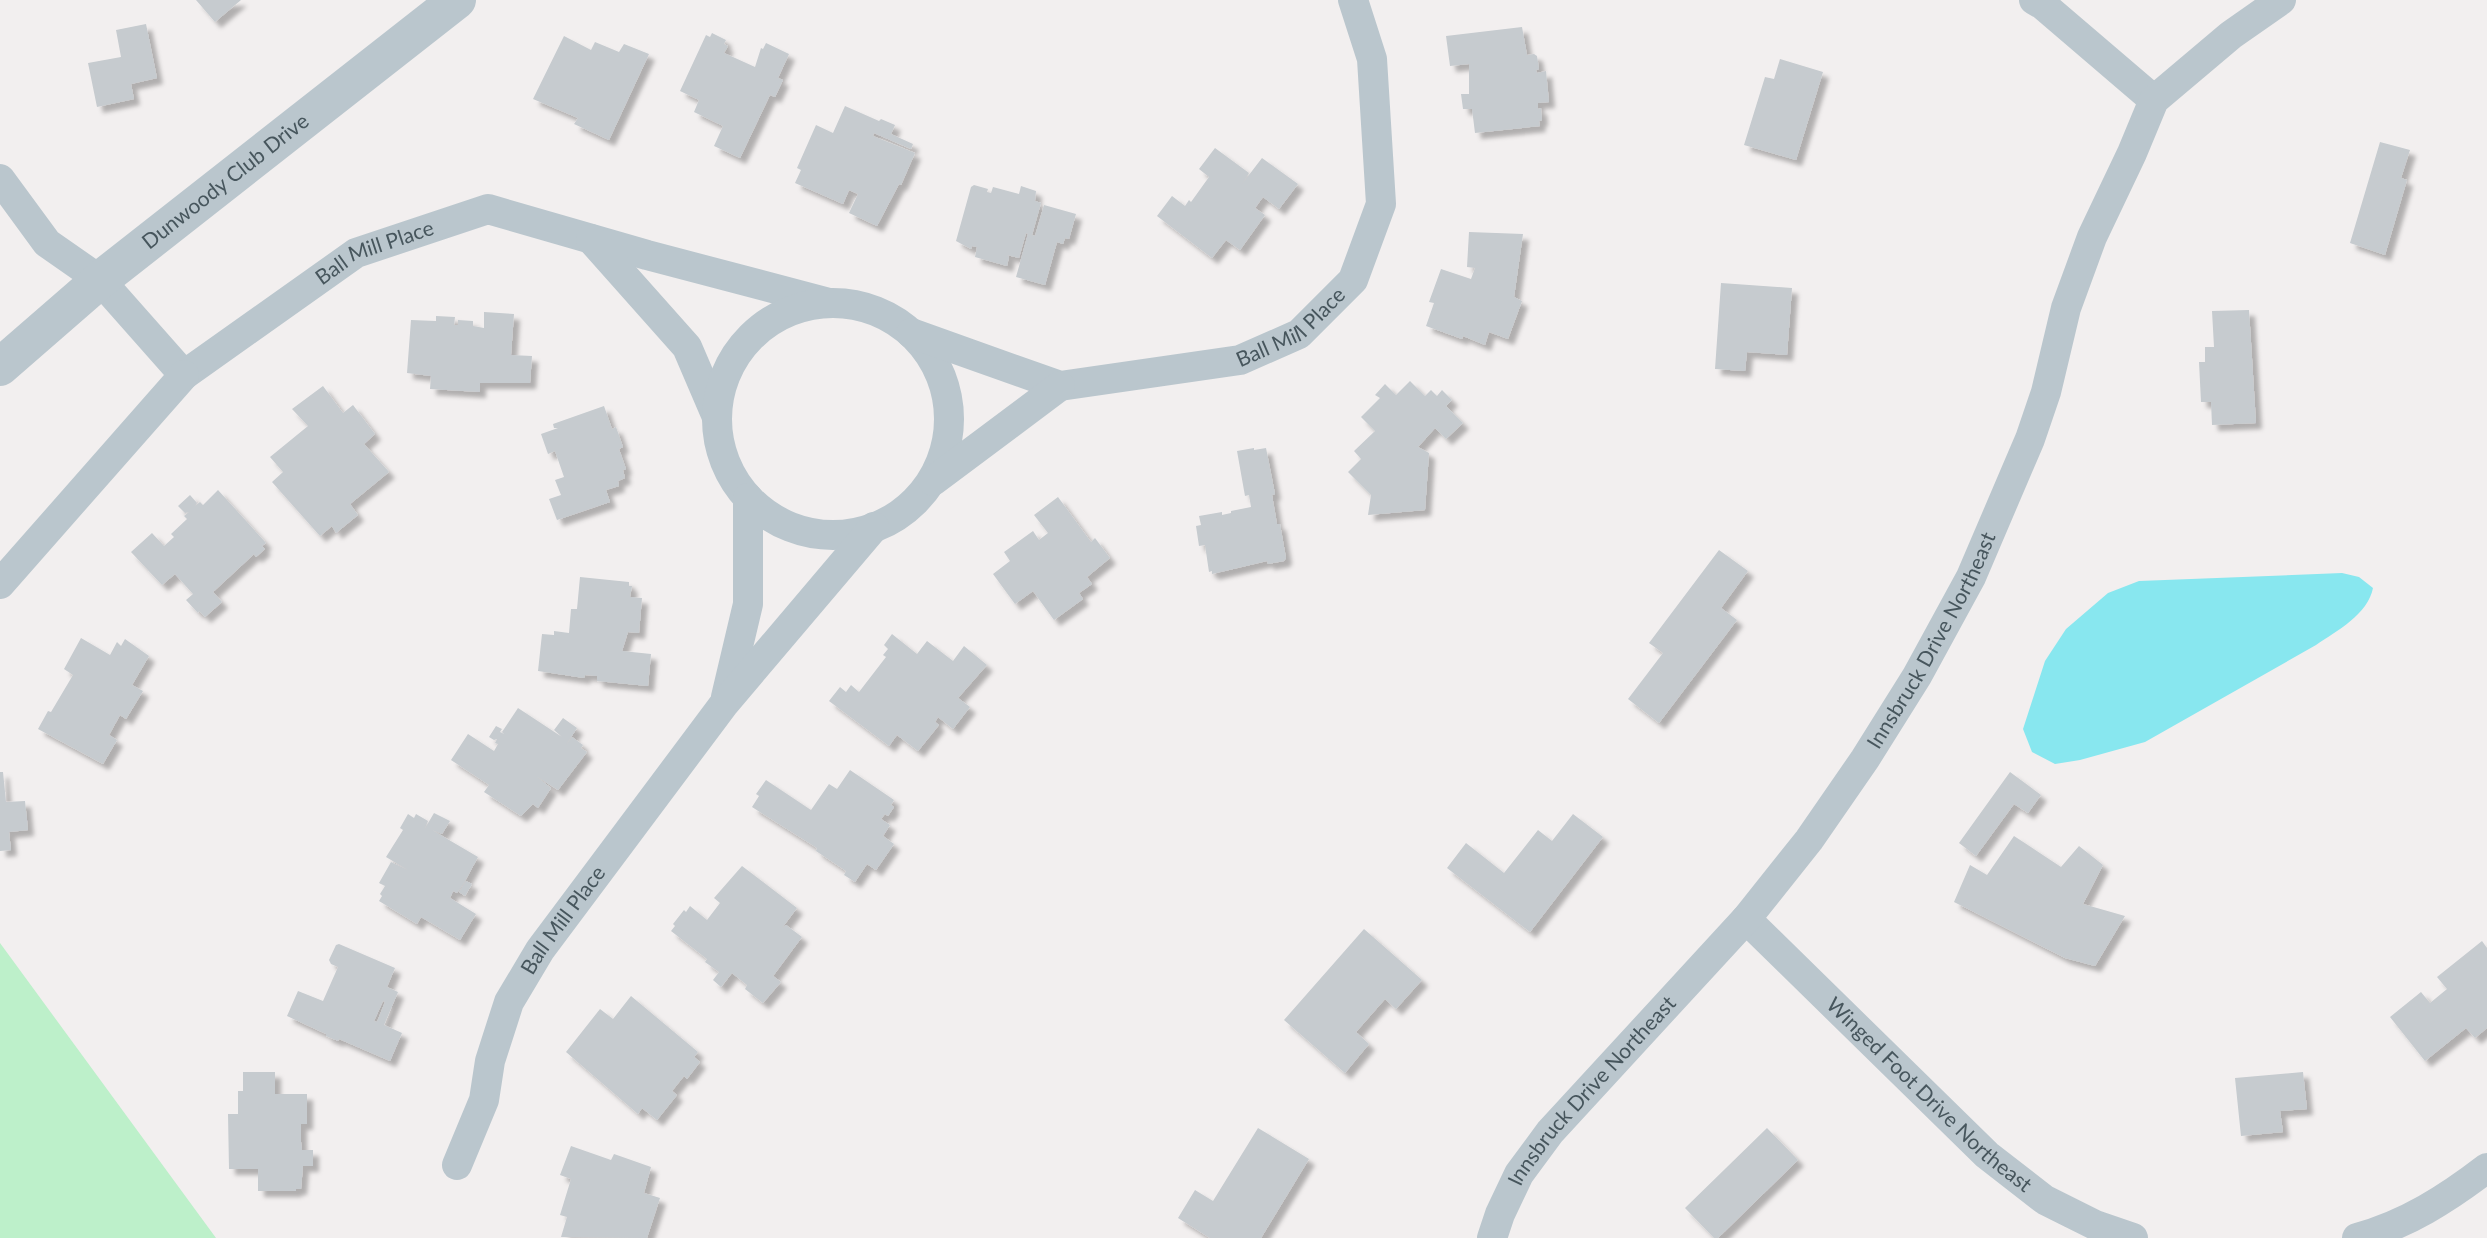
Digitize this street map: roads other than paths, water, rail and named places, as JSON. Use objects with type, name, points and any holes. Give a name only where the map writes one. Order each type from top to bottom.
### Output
[{"type":"street","name":"Dunwoody Club Drive","points":[[0,367],[100,280],[457,0]]},
{"type":"street","name":"Ball Mill Place","points":[[911,333],[1060,386],[1240,360],[1299,334],[1353,280],[1381,204],[1372,59],[1353,0]]},
{"type":"street","points":[[2034,0],[2154,100]]},
{"type":"street","name":"Innsbruck Drive Northeast","points":[[1492,1238],[1519,1174],[1550,1132],[1746,919],[1810,840],[1865,759],[1917,676],[1971,577],[2030,439],[2046,392],[2066,308],[2092,236],[2154,100],[2231,35],[2281,0]]},
{"type":"street","points":[[0,179],[47,243],[100,280],[184,375]]},
{"type":"street","name":"Ball Mill Place","points":[[0,584],[184,375],[356,253],[488,209],[830,303]]},
{"type":"street","points":[[590,238],[687,347],[717,418]]},
{"type":"street","points":[[830,303],[852,304],[873,310],[911,333],[926,349],[937,369],[945,390],[948,413],[947,438],[933,481],[914,501],[895,516],[874,527],[827,535],[803,531],[782,523],[748,498],[734,481],[725,461],[717,418],[719,396],[726,375],[736,355],[750,338],[786,313],[807,306],[830,303]]},
{"type":"street","name":"Ball Mill Place","points":[[933,481],[1060,386]]},
{"type":"street","name":"Ball Mill Place","points":[[724,704],[748,604],[748,498]]},
{"type":"street","name":"Ball Mill Place","points":[[457,1165],[484,1100],[490,1061],[509,1002],[540,950],[724,704],[874,527]]},
{"type":"street","name":"Winged Foot Drive Northeast","points":[[1746,919],[1987,1155],[2045,1200],[2095,1225],[2133,1238]]},
{"type":"street","points":[[2357,1238],[2430,1207],[2450,1196],[2487,1168]]},
{"type":"water","points":[[2342,573],[2359,577],[2373,588],[2370,597],[2358,614],[2316,645],[2145,742],[2055,764],[2032,752],[2023,729],[2045,661],[2066,629],[2108,593],[2139,581]]}]
